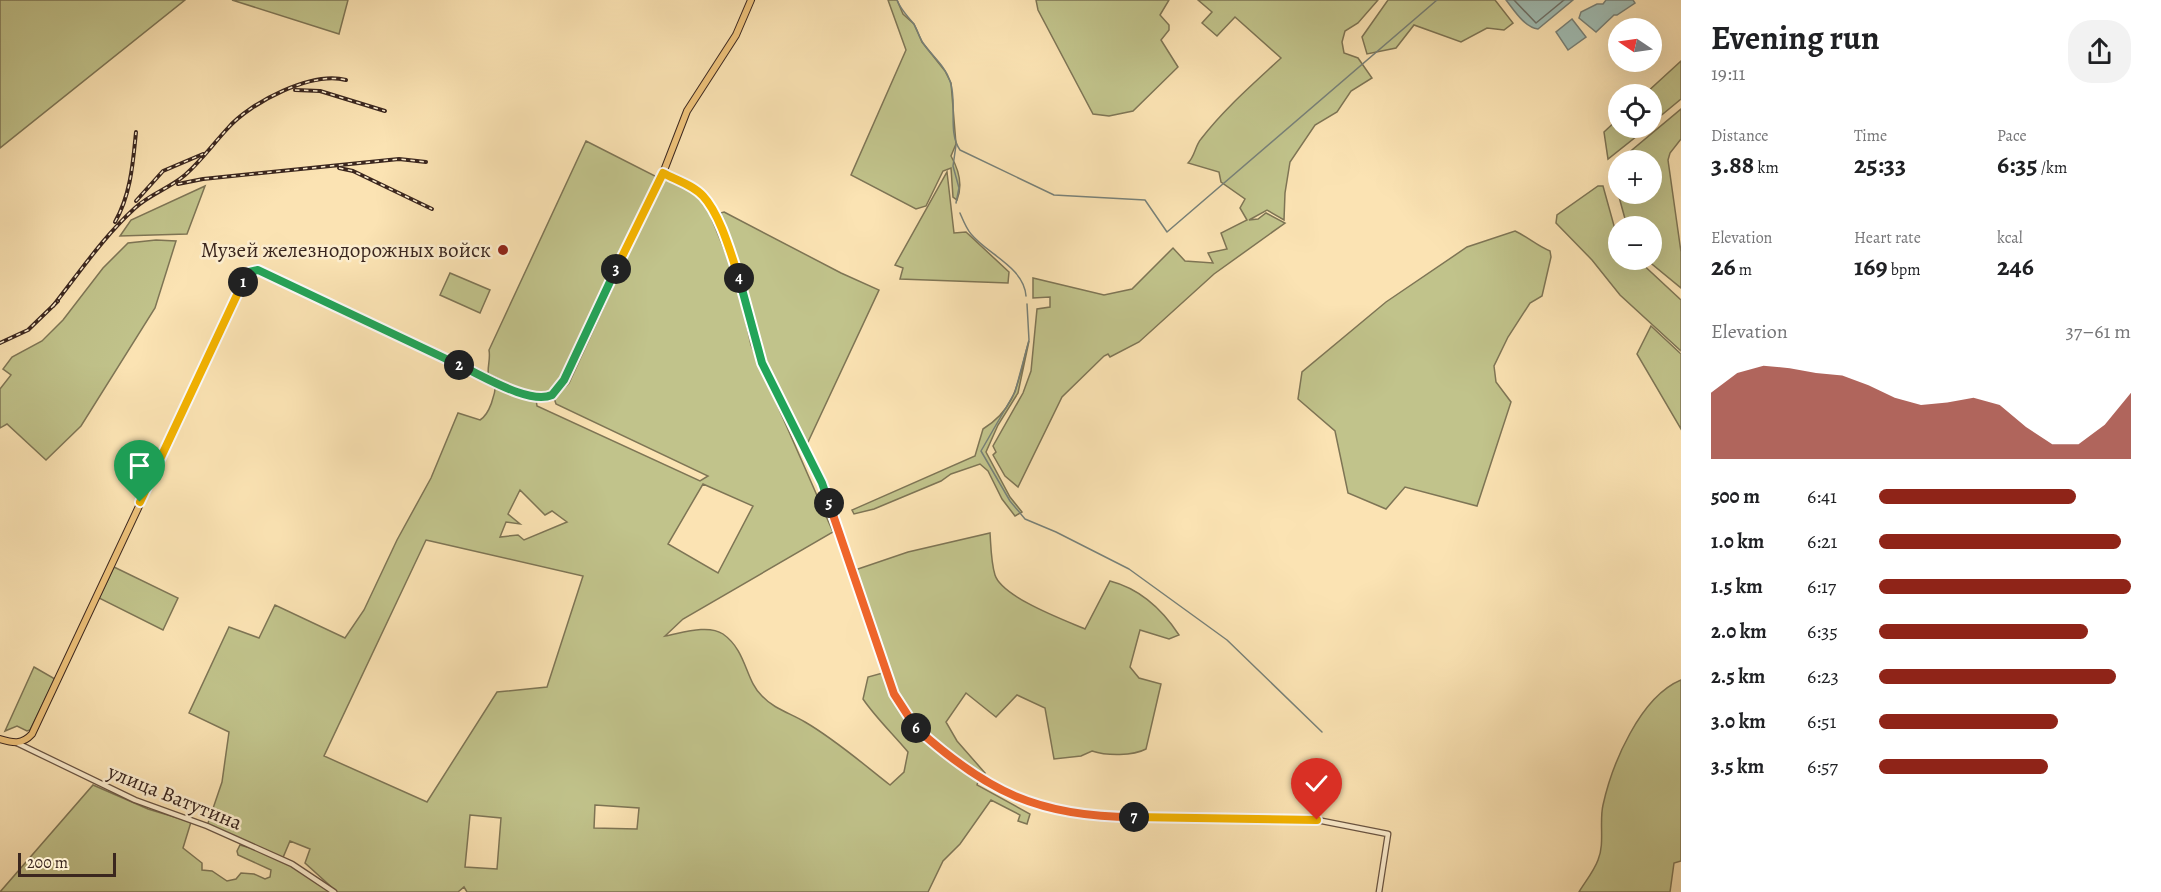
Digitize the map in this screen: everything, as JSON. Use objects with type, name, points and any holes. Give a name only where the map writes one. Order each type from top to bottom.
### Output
[{"type":"main road","points":[[17,743],[28,739],[36,727],[245,277],[253,270],[525,395],[538,398],[552,395],[564,380],[663,173],[687,111],[736,35],[751,0]]},
{"type":"main road","name":"улица Ватутина","points":[[0,739],[17,743]]},
{"type":"street","points":[[663,173],[692,187],[704,196],[716,218],[741,281],[762,363],[822,483],[894,694],[912,725],[950,759],[975,776],[1021,798],[1056,810],[1114,817],[1317,820],[1388,834],[1379,892]]},
{"type":"street","name":"улица Ватутина","points":[[17,743],[94,782],[207,826],[292,864],[334,892]]},
{"type":"green space","points":[[0,0],[185,0],[0,148]]},
{"type":"green space","points":[[232,0],[348,0],[339,34]]},
{"type":"green space","points":[[888,0],[897,0],[903,14],[914,24],[922,42],[945,71],[951,83],[956,144],[951,156],[959,178],[960,189],[957,200],[953,197],[951,168],[943,171],[926,206],[916,209],[851,175],[906,50]]},
{"type":"green space","points":[[1036,0],[1169,0],[1160,15],[1169,25],[1169,30],[1161,40],[1178,67],[1133,111],[1109,116],[1093,114],[1038,10]]},
{"type":"green space","points":[[1198,0],[1378,0],[1358,23],[1345,31],[1342,42],[1344,53],[1358,58],[1372,78],[1351,91],[1337,112],[1315,125],[1290,162],[1284,220],[1267,210],[1249,220],[1258,219],[1266,213],[1285,223],[1214,274],[1139,342],[1110,357],[1108,354],[1104,356],[1062,397],[1018,487],[1005,476],[993,455],[996,452],[993,446],[1023,393],[1031,371],[1037,309],[1050,307],[1050,297],[1033,298],[1033,278],[1104,295],[1132,289],[1173,248],[1185,261],[1213,263],[1208,253],[1227,249],[1221,233],[1247,220],[1240,208],[1245,199],[1221,182],[1219,172],[1188,163],[1199,142],[1219,117],[1281,58],[1235,17],[1217,36],[1202,23],[1212,12]]},
{"type":"green space","points":[[1388,0],[1495,0],[1513,23],[1504,30],[1487,28],[1461,42],[1414,25],[1396,48],[1367,54],[1362,37]]},
{"type":"green space","points":[[1681,61],[1681,99],[1662,115],[1662,84],[1656,84]]},
{"type":"green space","points":[[1681,109],[1681,139],[1670,153],[1668,160],[1681,252],[1681,288],[1659,270],[1662,270],[1662,216],[1624,216],[1621,204],[1662,204],[1662,150],[1632,150],[1646,138],[1662,138],[1662,125]]},
{"type":"green space","points":[[1608,128],[1608,138],[1634,138],[1619,150],[1608,150],[1608,159],[1604,132]]},
{"type":"green space","points":[[586,141],[655,176],[657,183],[587,320],[562,379],[551,395],[536,399],[537,406],[700,481],[708,476],[556,404],[554,398],[569,383],[663,178],[667,177],[696,194],[707,207],[737,281],[751,345],[833,532],[683,619],[665,636],[703,629],[723,634],[737,649],[756,689],[767,700],[777,708],[828,736],[890,785],[904,772],[908,752],[863,699],[868,677],[890,671],[855,570],[908,552],[990,533],[995,575],[1009,591],[1035,607],[1085,629],[1110,581],[1131,589],[1150,601],[1179,635],[1169,639],[1140,630],[1130,667],[1139,678],[1161,684],[1146,749],[1120,754],[1092,751],[1081,756],[1054,759],[1045,708],[1017,695],[996,717],[966,693],[946,722],[957,741],[985,773],[980,775],[977,785],[1030,814],[1027,824],[1018,821],[1020,815],[991,800],[960,844],[943,861],[928,892],[467,892],[464,887],[458,892],[337,892],[305,863],[310,849],[290,841],[282,860],[334,892],[0,892],[93,785],[148,809],[191,822],[183,848],[202,863],[202,870],[212,871],[227,881],[236,879],[241,873],[254,874],[265,879],[270,877],[271,870],[238,855],[237,851],[240,845],[260,851],[207,826],[222,782],[229,732],[189,713],[229,627],[259,638],[275,605],[345,638],[364,610],[397,540],[431,478],[458,413],[480,420],[489,409],[496,383],[489,380],[489,350]],"holes":[[[703,484],[753,506],[718,573],[668,544]],[[520,490],[545,515],[552,511],[567,522],[524,540],[518,535],[500,537],[506,522],[520,524],[508,514]],[[426,540],[583,576],[547,687],[497,692],[427,802],[324,756]],[[595,805],[639,808],[637,829],[594,828]],[[470,815],[501,818],[497,869],[465,867]]]},
{"type":"green space","points":[[947,172],[954,233],[966,232],[1009,272],[1008,283],[900,279],[903,268],[895,265]]},
{"type":"green space","points":[[205,186],[187,234],[120,236],[131,220]]},
{"type":"green space","points":[[1598,186],[1603,186],[1611,216],[1608,216],[1608,270],[1649,270],[1681,300],[1681,351],[1620,295],[1592,260],[1556,223],[1557,215]]},
{"type":"green space","points":[[724,212],[841,273],[879,290],[805,445],[765,362],[749,299],[717,214]]},
{"type":"green space","points":[[1515,231],[1550,251],[1551,257],[1542,296],[1530,303],[1508,337],[1494,366],[1496,382],[1511,402],[1477,506],[1405,487],[1386,509],[1348,493],[1335,431],[1298,399],[1302,372],[1386,302],[1467,247]]},
{"type":"green space","points":[[156,240],[176,241],[155,308],[81,426],[46,460],[7,424],[0,428],[0,389],[11,375],[3,369],[12,357],[42,341],[63,320],[103,268],[128,243]]},
{"type":"green space","points":[[450,273],[490,290],[480,313],[440,295]]},
{"type":"green space","points":[[1651,326],[1681,354],[1681,429],[1637,354]]},
{"type":"green space","points":[[1029,341],[1018,393],[998,425],[986,452],[1010,497],[1022,512],[1015,516],[1002,499],[988,471],[980,464],[951,474],[941,481],[874,509],[854,514],[852,510],[975,456],[983,429],[1004,411],[1010,401],[1019,379]]},
{"type":"green space","points":[[114,567],[178,598],[163,630],[99,598]]},
{"type":"green space","points":[[34,667],[55,679],[30,730],[27,731],[17,726],[5,731]]},
{"type":"green space","points":[[1681,680],[1681,861],[1674,863],[1670,892],[1579,892],[1600,854],[1603,805],[1621,752],[1641,716],[1653,701],[1666,689]]},
{"type":"water","points":[[1506,0],[1573,0],[1538,29],[1524,22]]},
{"type":"water","points":[[1606,0],[1633,0],[1635,3],[1608,18],[1596,32],[1579,18],[1581,12],[1597,4],[1603,4]]},
{"type":"water","points":[[1572,19],[1586,37],[1568,50],[1556,32]]},
{"type":"waterway","points":[[897,0],[923,43],[948,76],[953,98],[954,134],[960,150],[1054,195],[1145,200],[1167,232],[1437,0]]},
{"type":"waterway","points":[[956,145],[953,166],[959,188],[956,203]]},
{"type":"waterway","points":[[960,213],[971,234],[1019,277],[1026,296]]},
{"type":"waterway","points":[[1027,304],[1029,340],[1015,392],[981,451],[1010,501],[1025,519],[1129,569],[1227,640],[1322,732]]},
{"type":"railway","points":[[53,306],[113,230],[141,203],[185,175],[238,118],[266,99],[300,84],[332,78],[346,80]]},
{"type":"railway","points":[[295,90],[320,91],[385,111]]},
{"type":"railway","points":[[115,222],[128,189],[136,132]]},
{"type":"railway","points":[[136,201],[163,171],[203,154]]},
{"type":"railway","points":[[178,184],[203,179],[399,159],[426,162]]},
{"type":"railway","points":[[339,168],[353,171],[432,209]]},
{"type":"railway","points":[[0,343],[28,330],[58,301]]},
{"type":"place","name":"Музей железнодорожных войск","points":[[503,250]]},
{"type":"route","points":[[140,502],[249,272],[258,270],[525,395],[547,398],[556,392],[564,380],[663,173],[692,187],[704,196],[716,218],[741,281],[762,363],[822,483],[894,694],[912,725],[950,759],[975,776],[1021,798],[1056,810],[1114,817],[1317,820]]}]
